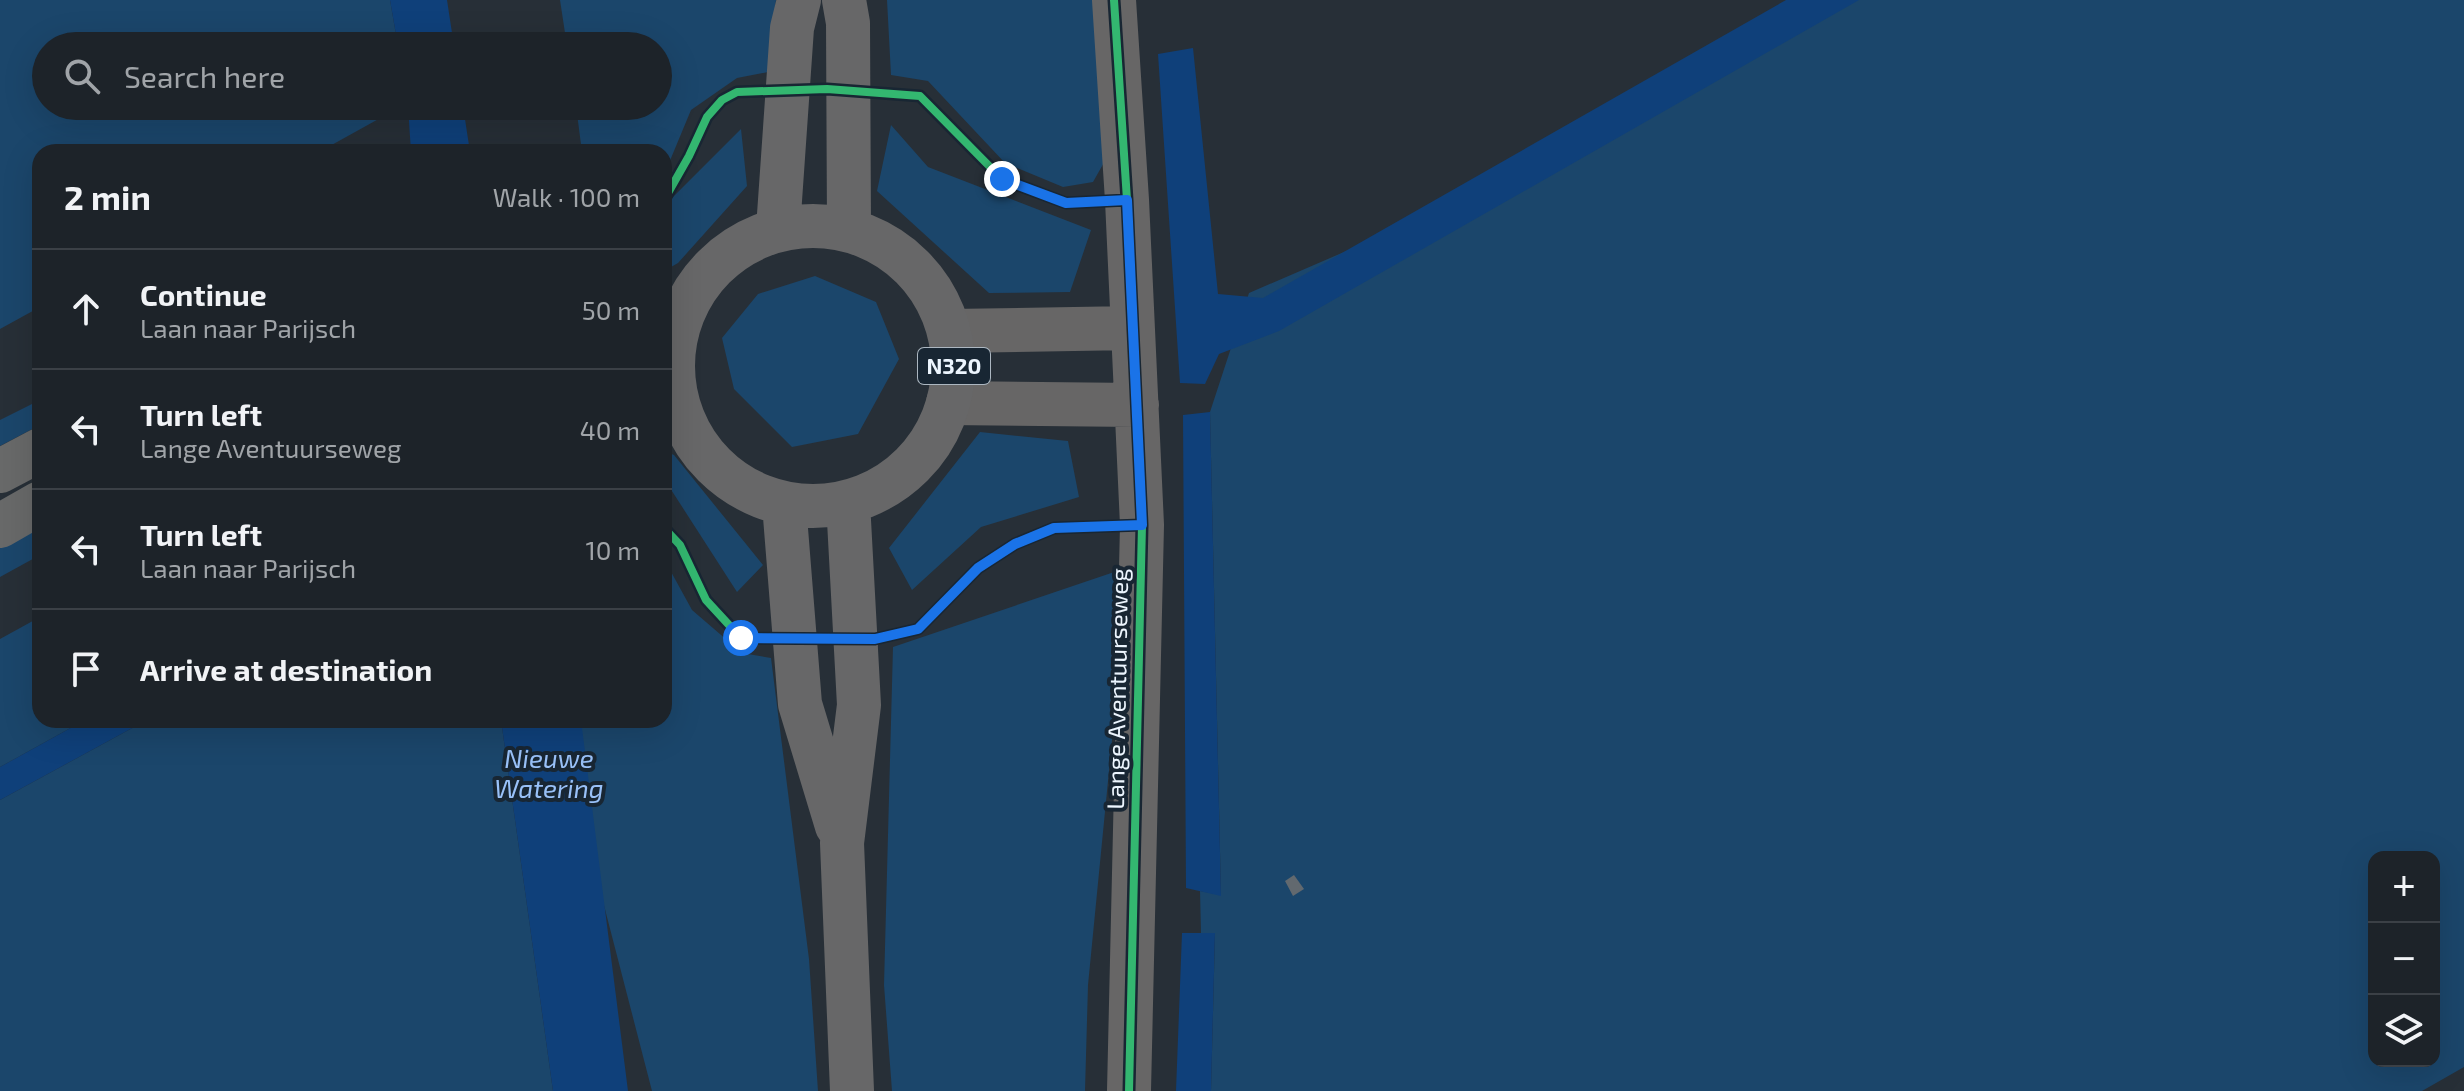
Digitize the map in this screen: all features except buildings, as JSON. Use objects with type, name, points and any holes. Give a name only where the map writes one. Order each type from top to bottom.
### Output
[{"type":"main road","points":[[778,229],[792,28],[799,0]]},
{"type":"main road","points":[[844,0],[848,23],[849,229]]},
{"type":"main road","name":"N320","points":[[672,329],[714,266],[744,244],[778,229],[813,225],[849,229],[883,243],[913,266],[936,296],[950,331],[954,368],[948,403],[935,437],[912,466],[882,488],[848,502],[816,507],[784,504],[748,491],[718,469],[672,407]]},
{"type":"main road","points":[[848,502],[859,705],[842,843],[852,1091]]},
{"type":"main road","points":[[784,504],[800,704],[842,843]]},
{"type":"street","name":"Lange Aventuurseweg","points":[[1114,0],[1142,525],[1129,1091]]},
{"type":"street","points":[[950,331],[1132,328]]},
{"type":"street","points":[[948,403],[1137,405]]},
{"type":"street","points":[[0,471],[32,454]]},
{"type":"street","points":[[0,526],[32,508]]},
{"type":"shaded area","points":[[0,0],[390,0],[396,32],[32,32],[32,120],[377,120],[333,144],[32,144],[32,311],[0,329]]},
{"type":"shaded area","points":[[560,0],[776,0],[768,72],[737,78],[691,110],[672,156],[672,144],[581,144],[578,120],[672,120],[672,32],[565,32]]},
{"type":"shaded area","points":[[887,0],[1099,0],[1106,159],[1093,182],[1063,187],[1005,163],[928,81],[891,75]]},
{"type":"shaded area","points":[[1836,0],[2464,0],[2464,1067],[2422,1091],[1211,1091],[1215,934],[1201,933],[1200,891],[1221,895],[1210,412],[1249,293],[1504,183]]},
{"type":"shaded area","points":[[891,125],[928,167],[1091,230],[1070,292],[989,293],[877,191]]},
{"type":"shaded area","points":[[741,129],[747,186],[672,266],[672,198]]},
{"type":"shaded area","points":[[815,276],[876,302],[899,359],[858,434],[792,447],[734,389],[722,338],[758,294]]},
{"type":"shaded area","points":[[32,404],[32,429],[0,446],[0,420]]},
{"type":"shaded area","points":[[980,432],[1068,441],[1079,497],[981,527],[912,590],[889,548]]},
{"type":"shaded area","points":[[672,454],[763,565],[737,592],[672,491]]},
{"type":"shaded area","points":[[32,529],[32,559],[0,577],[0,547]]},
{"type":"shaded area","points":[[1129,567],[1088,985],[1085,1091],[892,1091],[884,985],[893,647]]},
{"type":"shaded area","points":[[672,574],[692,610],[742,653],[771,658],[809,959],[818,1091],[652,1091],[600,890],[581,728],[672,728]]},
{"type":"shaded area","points":[[32,621],[32,728],[71,728],[0,767],[0,639]]},
{"type":"shaded area","points":[[132,728],[502,728],[553,1091],[0,1091],[0,800]]},
{"type":"water","points":[[390,0],[447,0],[452,32],[396,32]]},
{"type":"water","points":[[1786,0],[1859,0],[1279,331],[1219,354],[1205,384],[1180,383],[1158,54],[1193,48],[1218,294],[1263,298]]},
{"type":"water","points":[[409,120],[465,120],[469,144],[410,144]]},
{"type":"water","points":[[1210,412],[1221,896],[1186,888],[1183,415]]},
{"type":"water","points":[[71,728],[132,728],[0,800],[0,767]]},
{"type":"water","name":"Nieuwe Watering","points":[[502,728],[582,728],[628,1091],[553,1091]]},
{"type":"water","points":[[1182,933],[1215,933],[1211,1091],[1176,1091]]},
{"type":"cycle path","points":[[1114,0],[1142,525],[1129,1091]]},
{"type":"cycle path","points":[[672,186],[707,117],[722,100],[737,92],[827,89],[920,96],[1002,179],[1066,203],[1127,200]]},
{"type":"cycle path","points":[[672,536],[680,545],[706,600],[741,638],[875,639],[918,629],[978,568],[1015,544],[1054,528],[1142,525]]},
{"type":"route","points":[[741,638],[875,639],[918,629],[978,568],[1015,544],[1054,528],[1142,525],[1127,200],[1066,203],[1002,179]]}]
